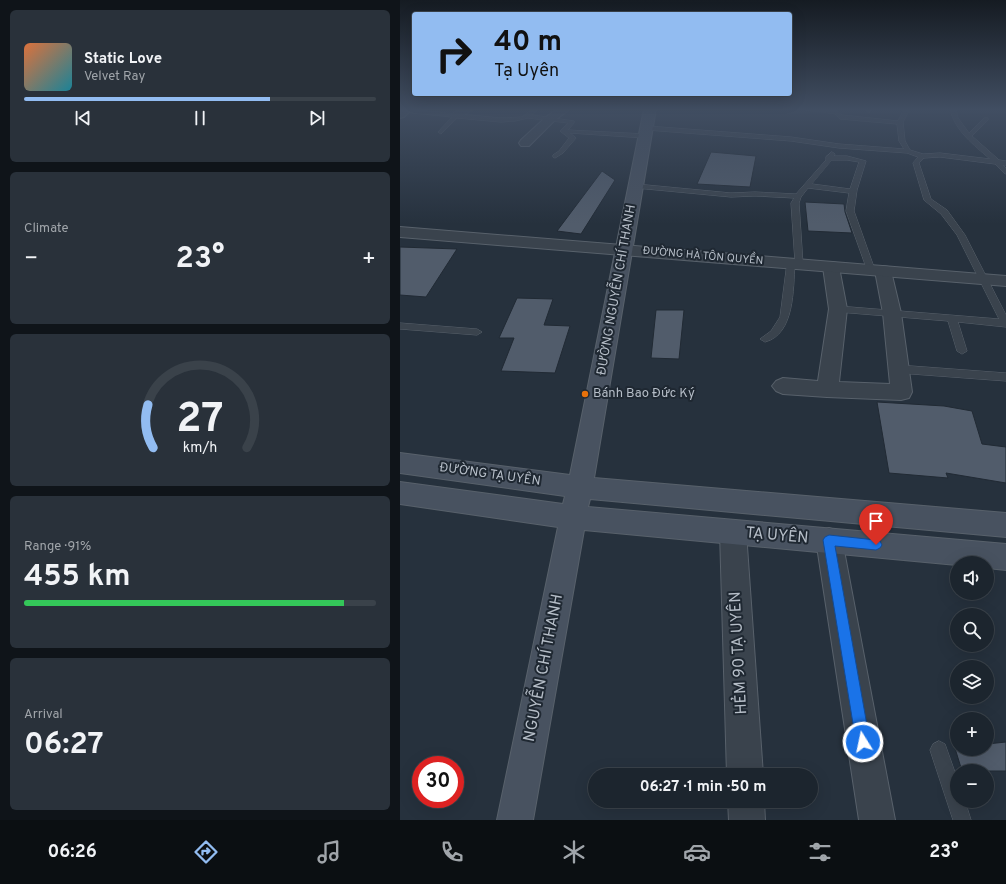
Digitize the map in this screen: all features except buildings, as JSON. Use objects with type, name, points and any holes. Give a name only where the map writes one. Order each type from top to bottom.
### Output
[{"type":"main road","name":"ĐƯỜNG NGUYỄN CHÍ THANH","points":[[573,517],[580,487],[643,147]]},
{"type":"main road","name":"ĐƯỜNG TẠ UYÊN","points":[[400,463],[580,487]]},
{"type":"main road","points":[[580,487],[1003,531]]},
{"type":"main road","points":[[400,493],[573,517]]},
{"type":"main road","name":"TẠ UYÊN","points":[[573,517],[1006,557]]},
{"type":"main road","name":"NGUYỄN CHÍ THANH","points":[[515,820],[573,517]]},
{"type":"street","name":"ĐƯỜNG HÀ TÔN QUYỀN","points":[[400,232],[1006,281]]},
{"type":"street","points":[[827,390],[838,309],[831,267]]},
{"type":"street","points":[[783,386],[827,390],[901,392],[892,314],[877,270]]},
{"type":"street","name":"HẺM 90 TẠ UYÊN","points":[[733,532],[745,768]]},
{"type":"street","points":[[829,540],[876,820]]},
{"type":"street","points":[[746,808],[747,820]]},
{"type":"lane","points":[[555,156],[565,147]]},
{"type":"lane","points":[[765,339],[774,333],[785,317],[795,264],[795,203],[798,196],[829,160],[828,158],[838,147]]},
{"type":"lane","points":[[856,147],[908,151],[922,156],[940,155],[1003,162]]},
{"type":"lane","points":[[906,147],[908,151]]},
{"type":"lane","points":[[984,147],[1003,162],[1006,172]]},
{"type":"lane","points":[[922,156],[916,163],[928,200],[944,212],[960,235],[1006,323]]},
{"type":"lane","points":[[828,158],[847,158],[863,161],[853,191],[850,211],[877,270]]},
{"type":"lane","points":[[636,186],[731,195],[755,194],[798,196]]},
{"type":"lane","points":[[807,186],[853,191]]},
{"type":"lane","points":[[838,309],[1006,323]]},
{"type":"lane","points":[[952,318],[962,351]]},
{"type":"lane","points":[[400,326],[477,332]]},
{"type":"lane","points":[[898,369],[1006,377]]},
{"type":"lane","points":[[939,750],[962,820]]},
{"type":"place","name":"Bánh Bao Đức Ký","points":[[585,394]]},
{"type":"route","points":[[863,742],[829,540],[876,545]]}]
